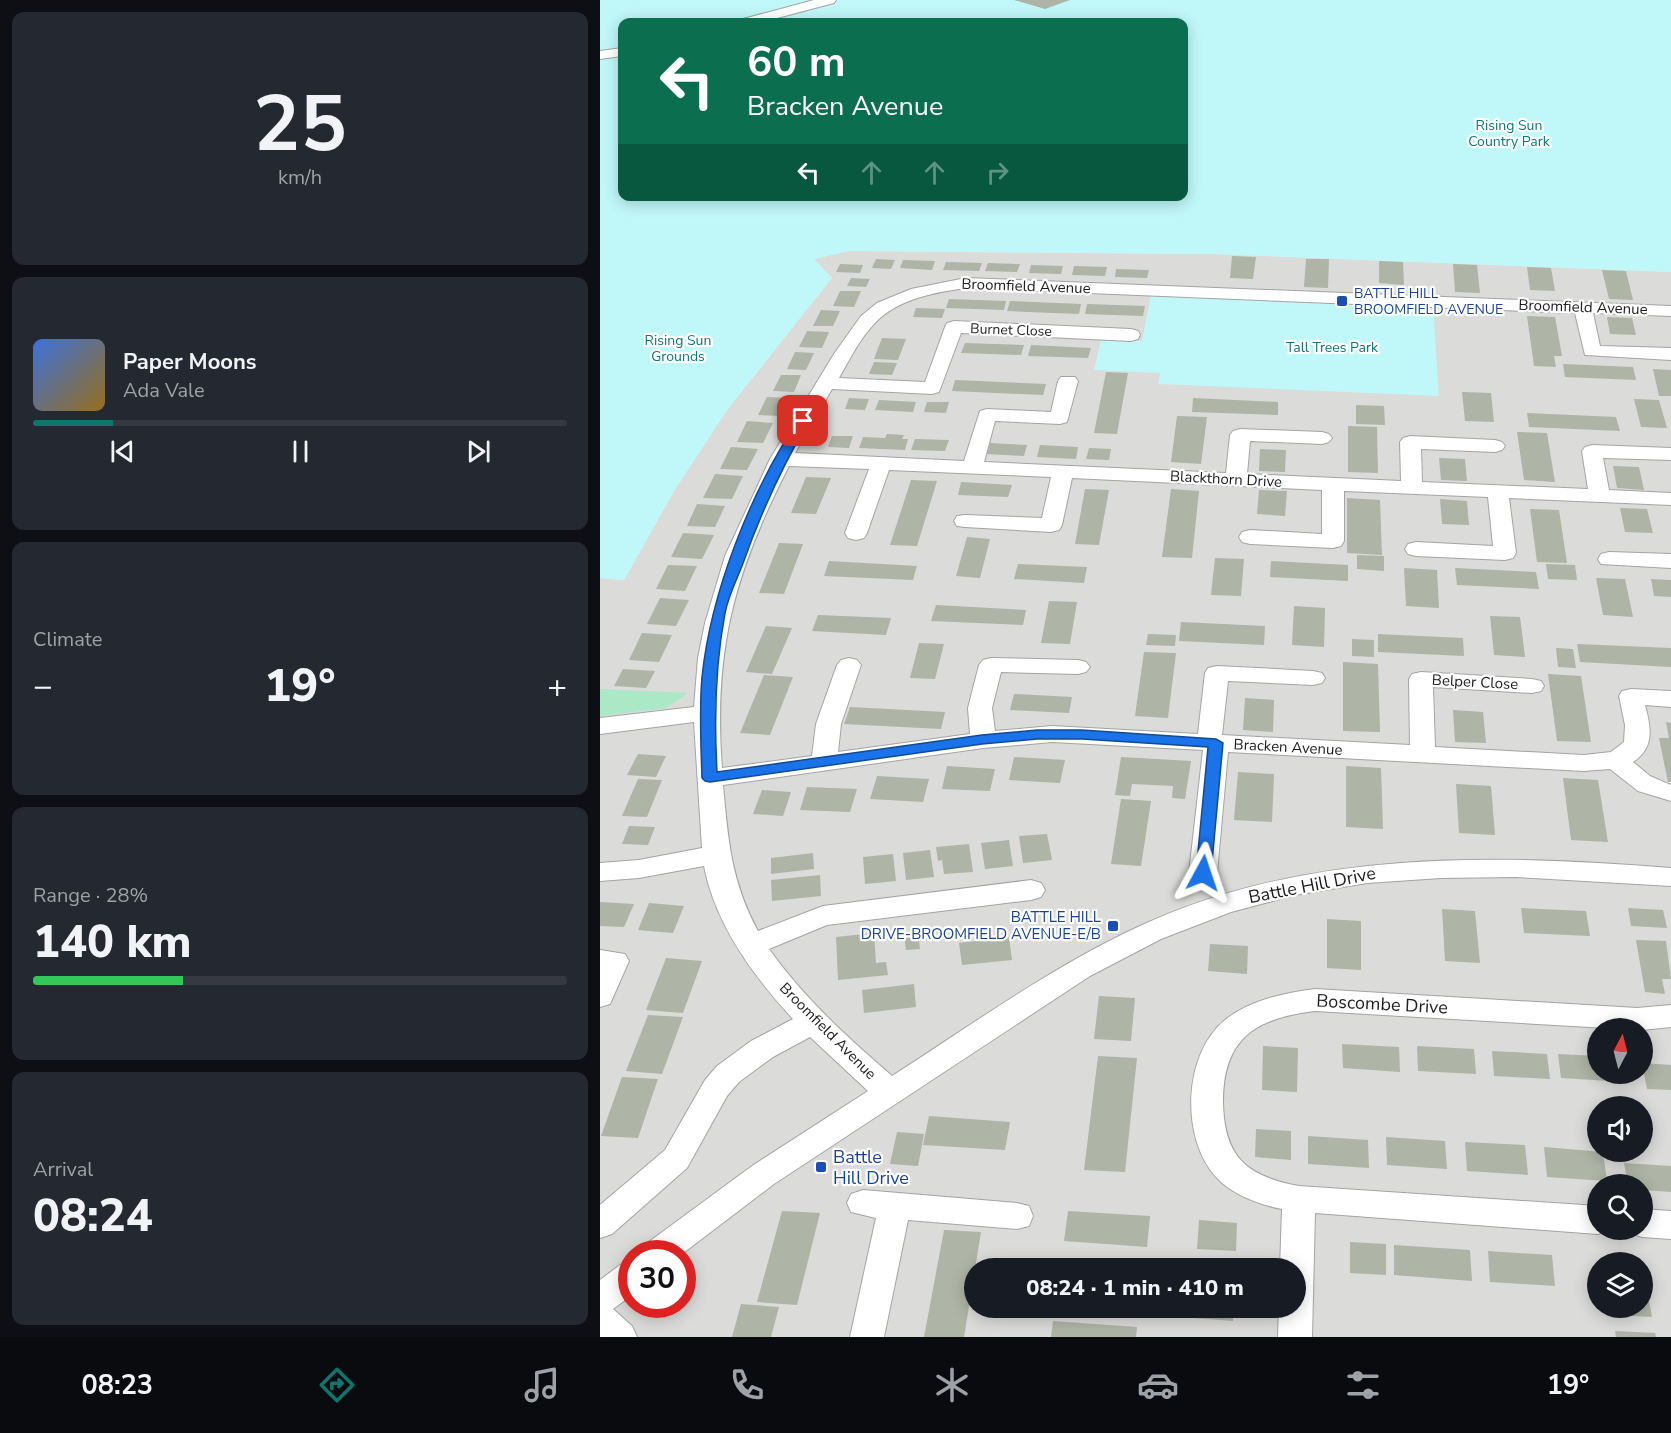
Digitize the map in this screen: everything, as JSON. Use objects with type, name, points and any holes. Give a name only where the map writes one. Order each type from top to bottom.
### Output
[{"type":"street","points":[[763,18],[828,0]]},
{"type":"street","points":[[600,55],[618,53]]},
{"type":"street","name":"Broomfield Avenue","points":[[890,1092],[814,1021],[775,978],[733,912],[715,855],[707,713],[710,659],[719,610],[757,508],[780,459],[871,315],[898,299],[937,286],[966,283],[1671,311]]},
{"type":"street","points":[[1583,307],[1592,351],[1671,354]]},
{"type":"street","name":"Burnet Close","points":[[826,383],[932,388],[954,327],[1131,335]]},
{"type":"street","points":[[972,468],[987,415],[1060,418],[1068,381]]},
{"type":"street","points":[[1236,480],[1240,435],[1322,438]]},
{"type":"street","points":[[1412,488],[1410,442],[1495,446]]},
{"type":"street","points":[[1600,496],[1592,451],[1671,454]]},
{"type":"street","name":"Blackthorn Drive","points":[[780,459],[1671,499]]},
{"type":"street","points":[[856,533],[881,464]]},
{"type":"street","points":[[965,521],[1051,525],[1063,472]]},
{"type":"street","points":[[1250,537],[1333,541],[1334,484]]},
{"type":"street","points":[[1416,549],[1505,553],[1498,492]]},
{"type":"street","points":[[1609,559],[1671,561]]},
{"type":"street","points":[[982,740],[980,708],[991,664],[1078,667]]},
{"type":"street","points":[[825,761],[824,744],[827,727],[849,665]]},
{"type":"street","points":[[1203,873],[1216,673],[1313,678]]},
{"type":"street","name":"Belper Close","points":[[1423,754],[1421,679],[1532,686]]},
{"type":"street","points":[[1671,699],[1631,696],[1639,740],[1628,756],[1617,760],[1644,785],[1671,793]]},
{"type":"street","points":[[600,726],[707,713]]},
{"type":"street","name":"Bracken Avenue","points":[[710,778],[982,740],[1052,734],[1584,763],[1617,760]]},
{"type":"street","points":[[600,872],[639,869],[715,855]]},
{"type":"street","name":"Battle Hill Drive","points":[[677,1240],[763,1175],[1107,953],[1182,919],[1253,895],[1330,879],[1410,868],[1512,867],[1671,877]]},
{"type":"street","points":[[752,945],[823,916],[1031,890]]},
{"type":"street","points":[[600,960],[615,961],[600,996]]},
{"type":"street","name":"Boscombe Drive","points":[[1587,1219],[1299,1199],[1259,1190],[1232,1173],[1220,1160],[1212,1145],[1208,1130],[1210,1078],[1217,1051],[1235,1029],[1263,1011],[1296,1002],[1315,1000],[1637,1019],[1671,1016]]},
{"type":"street","points":[[600,1224],[676,1159],[716,1088],[728,1074],[762,1049],[814,1021]]},
{"type":"street","points":[[1297,1258],[1299,1199]]},
{"type":"street","points":[[867,1337],[879,1204],[1017,1216]]},
{"type":"street","points":[[1653,1224],[1671,1225]]},
{"type":"street","points":[[600,1299],[618,1286]]},
{"type":"street","points":[[1295,1337],[1296,1318]]},
{"type":"street","points":[[600,1319],[620,1337]]},
{"type":"shaded area","points":[[849,251],[1212,254],[1671,272],[1671,1337],[600,1337],[600,578],[624,580],[674,491],[727,410],[831,279],[814,259]]},
{"type":"green space","name":"Rising Sun Country Park","points":[[600,0],[1671,0],[1671,272],[1212,254],[849,251],[814,259],[832,278],[727,410],[674,491],[624,580],[600,578]]},
{"type":"green space","name":"Tall Trees Park","points":[[1151,295],[1433,307],[1439,396],[1158,384],[1160,373],[1094,370],[1101,340],[1142,341]]},
{"type":"green space","points":[[600,689],[688,693],[666,708],[600,716]]},
{"type":"building","points":[[1014,0],[1070,0],[1045,9]]},
{"type":"building","points":[[1232,256],[1256,257],[1253,279],[1230,278]]},
{"type":"building","points":[[876,259],[895,260],[891,269],[872,268]]},
{"type":"building","points":[[1306,259],[1329,259],[1328,288],[1304,287]]},
{"type":"building","points":[[903,260],[935,261],[932,270],[900,268]]},
{"type":"building","points":[[1379,261],[1403,262],[1404,285],[1379,283]]},
{"type":"building","points":[[946,262],[982,263],[979,271],[943,270]]},
{"type":"building","points":[[988,263],[1020,264],[1017,272],[985,271]]},
{"type":"building","points":[[840,264],[863,265],[860,273],[836,272]]},
{"type":"building","points":[[1453,264],[1477,265],[1480,293],[1455,292]]},
{"type":"building","points":[[1031,265],[1063,266],[1061,274],[1029,273]]},
{"type":"building","points":[[1074,266],[1107,267],[1105,276],[1072,275]]},
{"type":"building","points":[[1527,267],[1551,268],[1555,291],[1530,290]]},
{"type":"building","points":[[1116,269],[1149,270],[1147,278],[1115,277]]},
{"type":"building","points":[[1602,270],[1626,271],[1633,300],[1609,299]]},
{"type":"building","points":[[851,278],[870,279],[866,287],[847,286]]},
{"type":"building","points":[[840,291],[861,291],[854,307],[833,306]]},
{"type":"building","points":[[949,299],[1006,301],[1004,310],[946,308]]},
{"type":"building","points":[[1010,301],[1081,304],[1079,314],[1007,311]]},
{"type":"building","points":[[1087,304],[1145,306],[1143,316],[1085,314]]},
{"type":"building","points":[[916,308],[945,309],[942,318],[913,317]]},
{"type":"building","points":[[821,310],[840,311],[833,326],[813,326]]},
{"type":"building","points":[[1527,316],[1555,317],[1562,356],[1554,356],[1556,367],[1534,366]]},
{"type":"building","points":[[1607,317],[1632,318],[1636,335],[1610,334]]},
{"type":"building","points":[[807,331],[829,332],[822,348],[799,347]]},
{"type":"building","points":[[882,338],[906,339],[898,360],[874,359]]},
{"type":"building","points":[[965,343],[1024,345],[1021,355],[961,353]]},
{"type":"building","points":[[1031,345],[1091,348],[1088,358],[1028,356]]},
{"type":"building","points":[[795,352],[814,353],[806,370],[787,369]]},
{"type":"building","points":[[874,362],[897,363],[892,375],[869,374]]},
{"type":"building","points":[[1563,364],[1633,367],[1636,380],[1565,377]]},
{"type":"building","points":[[1653,369],[1671,370],[1671,396],[1659,396]]},
{"type":"building","points":[[1106,372],[1128,373],[1117,434],[1094,433]]},
{"type":"building","points":[[781,375],[801,375],[794,392],[773,391]]},
{"type":"building","points":[[955,380],[1046,384],[1043,395],[952,391]]},
{"type":"building","points":[[1462,392],[1491,393],[1494,422],[1465,421]]},
{"type":"building","points":[[767,397],[790,398],[781,416],[758,415]]},
{"type":"building","points":[[849,398],[869,399],[865,410],[845,409]]},
{"type":"building","points":[[1193,398],[1278,402],[1278,415],[1192,412]]},
{"type":"building","points":[[1634,399],[1659,400],[1667,428],[1641,427]]},
{"type":"building","points":[[879,400],[916,402],[913,412],[875,410]]},
{"type":"building","points":[[927,402],[949,402],[946,413],[924,412]]},
{"type":"building","points":[[1356,405],[1384,406],[1385,425],[1356,424]]},
{"type":"building","points":[[1527,413],[1616,417],[1620,431],[1529,427]]},
{"type":"building","points":[[1177,416],[1207,417],[1201,464],[1171,462]]},
{"type":"building","points":[[747,421],[773,423],[763,443],[737,442]]},
{"type":"building","points":[[1348,426],[1377,427],[1378,473],[1348,472]]},
{"type":"building","points":[[1517,432],[1547,433],[1555,482],[1524,480]]},
{"type":"building","points":[[887,434],[904,435],[902,439],[908,439],[905,450],[859,448],[863,437],[885,438]]},
{"type":"building","points":[[832,436],[853,436],[849,448],[828,447]]},
{"type":"building","points":[[915,439],[949,440],[945,451],[911,450]]},
{"type":"building","points":[[990,443],[1027,445],[1024,456],[987,454]]},
{"type":"building","points":[[1040,445],[1078,447],[1076,459],[1037,457]]},
{"type":"building","points":[[731,447],[758,449],[747,470],[720,469]]},
{"type":"building","points":[[1089,448],[1111,449],[1109,460],[1086,459]]},
{"type":"building","points":[[1260,449],[1286,450],[1285,472],[1259,471]]},
{"type":"building","points":[[1439,458],[1465,459],[1467,481],[1441,480]]},
{"type":"building","points":[[1613,466],[1639,467],[1644,490],[1617,488]]},
{"type":"building","points":[[715,474],[743,476],[732,499],[703,498]]},
{"type":"building","points":[[806,477],[831,478],[816,514],[791,513]]},
{"type":"building","points":[[911,480],[937,481],[917,546],[890,545]]},
{"type":"building","points":[[961,482],[1012,485],[1008,497],[958,495]]},
{"type":"building","points":[[1085,489],[1109,490],[1099,545],[1075,544]]},
{"type":"building","points":[[1171,489],[1199,491],[1192,558],[1162,557]]},
{"type":"building","points":[[1259,490],[1287,491],[1285,516],[1257,514]]},
{"type":"building","points":[[1347,498],[1380,500],[1382,555],[1347,553]]},
{"type":"building","points":[[1440,499],[1467,501],[1469,525],[1442,524]]},
{"type":"building","points":[[697,504],[725,506],[715,527],[687,526]]},
{"type":"building","points":[[1620,508],[1647,509],[1653,533],[1625,532]]},
{"type":"building","points":[[1530,509],[1559,510],[1567,563],[1537,562]]},
{"type":"building","points":[[683,533],[714,535],[702,559],[671,557]]},
{"type":"building","points":[[967,537],[990,539],[980,578],[956,576]]},
{"type":"building","points":[[779,543],[803,544],[784,594],[759,593]]},
{"type":"building","points":[[1357,555],[1384,556],[1384,571],[1357,569]]},
{"type":"building","points":[[1215,558],[1244,559],[1241,596],[1211,595]]},
{"type":"building","points":[[829,561],[917,566],[913,580],[824,576]]},
{"type":"building","points":[[1271,561],[1348,565],[1348,581],[1270,577]]},
{"type":"building","points":[[1018,564],[1087,567],[1084,583],[1014,579]]},
{"type":"building","points":[[1546,564],[1575,565],[1577,580],[1548,579]]},
{"type":"building","points":[[668,565],[697,566],[685,591],[656,589]]},
{"type":"building","points":[[1404,568],[1437,570],[1439,608],[1406,606]]},
{"type":"building","points":[[1455,568],[1536,572],[1539,589],[1457,585]]},
{"type":"building","points":[[1596,578],[1625,579],[1633,617],[1603,615]]},
{"type":"building","points":[[1651,579],[1671,580],[1671,597],[1654,596]]},
{"type":"building","points":[[660,598],[689,600],[676,626],[647,624]]},
{"type":"building","points":[[1049,601],[1077,602],[1070,644],[1041,643]]},
{"type":"building","points":[[936,605],[1026,610],[1023,625],[931,621]]},
{"type":"building","points":[[1294,606],[1325,608],[1324,647],[1292,645]]},
{"type":"building","points":[[818,615],[891,618],[886,635],[812,631]]},
{"type":"building","points":[[1490,616],[1520,617],[1525,657],[1494,655]]},
{"type":"building","points":[[1181,622],[1265,626],[1264,645],[1179,641]]},
{"type":"building","points":[[766,626],[792,628],[772,674],[746,672]]},
{"type":"building","points":[[642,633],[672,635],[659,662],[629,660]]},
{"type":"building","points":[[1148,634],[1176,635],[1175,646],[1146,645]]},
{"type":"building","points":[[1378,634],[1463,638],[1464,656],[1378,652]]},
{"type":"building","points":[[1352,639],[1374,640],[1374,657],[1352,656]]},
{"type":"building","points":[[919,643],[944,644],[935,679],[910,678]]},
{"type":"building","points":[[1577,644],[1671,648],[1671,667],[1580,662]]},
{"type":"building","points":[[1556,648],[1573,649],[1576,668],[1558,667]]},
{"type":"building","points":[[1144,652],[1176,653],[1168,718],[1135,716]]},
{"type":"building","points":[[1343,662],[1378,664],[1380,732],[1343,731]]},
{"type":"building","points":[[623,669],[655,671],[646,688],[614,686]]},
{"type":"building","points":[[1548,674],[1581,676],[1591,742],[1557,741]]},
{"type":"building","points":[[764,675],[793,677],[770,735],[740,733]]},
{"type":"building","points":[[1014,694],[1072,697],[1069,713],[1010,710]]},
{"type":"building","points":[[1245,698],[1274,700],[1273,732],[1243,730]]},
{"type":"building","points":[[850,707],[945,712],[941,729],[844,724]]},
{"type":"building","points":[[1453,710],[1483,712],[1486,743],[1455,742]]},
{"type":"building","points":[[1666,722],[1671,723],[1671,782],[1668,782],[1659,738],[1669,738]]},
{"type":"building","points":[[638,754],[666,756],[656,777],[627,775]]},
{"type":"building","points":[[1014,757],[1065,760],[1060,783],[1009,780]]},
{"type":"building","points":[[1121,757],[1191,761],[1185,799],[1172,798],[1173,786],[1132,784],[1130,796],[1115,795]]},
{"type":"building","points":[[947,766],[995,769],[990,791],[942,789]]},
{"type":"building","points":[[1346,766],[1381,768],[1383,829],[1346,827]]},
{"type":"building","points":[[1238,772],[1274,774],[1272,822],[1234,820]]},
{"type":"building","points":[[877,776],[929,779],[923,802],[870,799]]},
{"type":"building","points":[[1563,778],[1598,780],[1608,842],[1571,840]]},
{"type":"building","points":[[638,779],[662,780],[647,817],[622,816]]},
{"type":"building","points":[[1456,784],[1491,786],[1495,835],[1459,833]]},
{"type":"building","points":[[807,787],[857,789],[850,812],[800,810]]},
{"type":"building","points":[[762,790],[791,792],[783,816],[753,814]]},
{"type":"building","points":[[1121,799],[1151,801],[1141,866],[1111,864]]},
{"type":"building","points":[[629,826],[655,827],[648,845],[622,844]]},
{"type":"building","points":[[1047,834],[1052,860],[1023,863],[1019,836]]},
{"type":"building","points":[[1009,840],[1013,866],[985,869],[981,843]]},
{"type":"building","points":[[969,844],[973,872],[944,874],[942,860],[938,861],[936,847]]},
{"type":"building","points":[[930,850],[934,877],[906,880],[903,853]]},
{"type":"building","points":[[813,853],[814,869],[771,874],[771,858]]},
{"type":"building","points":[[893,854],[896,881],[865,884],[863,857]]},
{"type":"building","points":[[820,875],[821,896],[772,901],[771,880]]},
{"type":"building","points":[[600,902],[634,904],[624,927],[600,926]]},
{"type":"building","points":[[649,903],[684,906],[673,933],[638,930]]},
{"type":"building","points":[[1521,908],[1586,911],[1590,936],[1524,933]]},
{"type":"building","points":[[1628,908],[1663,910],[1667,928],[1631,926]]},
{"type":"building","points":[[1442,909],[1475,911],[1480,963],[1445,961]]},
{"type":"building","points":[[1327,919],[1361,921],[1361,970],[1327,968]]},
{"type":"building","points":[[874,933],[876,963],[886,962],[888,975],[838,980],[836,937]]},
{"type":"building","points":[[918,933],[920,949],[906,950],[904,935]]},
{"type":"building","points":[[1009,937],[1012,960],[962,965],[959,943]]},
{"type":"building","points":[[1636,940],[1666,941],[1671,979],[1662,979],[1665,994],[1645,992]]},
{"type":"building","points":[[1210,944],[1248,946],[1247,974],[1208,971]]},
{"type":"building","points":[[666,958],[702,961],[683,1013],[646,1010]]},
{"type":"building","points":[[914,984],[916,1007],[864,1013],[862,990]]},
{"type":"building","points":[[1099,996],[1135,998],[1131,1041],[1094,1039]]},
{"type":"building","points":[[648,1015],[683,1017],[662,1074],[626,1071]]},
{"type":"building","points":[[1342,1044],[1399,1047],[1400,1072],[1343,1068]]},
{"type":"building","points":[[1263,1046],[1298,1048],[1297,1092],[1262,1090]]},
{"type":"building","points":[[1417,1046],[1474,1049],[1476,1074],[1418,1071]]},
{"type":"building","points":[[1492,1051],[1547,1054],[1550,1079],[1494,1076]]},
{"type":"building","points":[[1558,1054],[1587,1055],[1587,1080],[1561,1078]]},
{"type":"building","points":[[1098,1056],[1137,1058],[1125,1172],[1084,1170]]},
{"type":"building","points":[[1653,1064],[1671,1065],[1671,1090],[1647,1089],[1646,1084],[1653,1084]]},
{"type":"building","points":[[622,1077],[658,1079],[638,1138],[601,1136]]},
{"type":"building","points":[[929,1116],[1010,1122],[1005,1150],[923,1145]]},
{"type":"building","points":[[1256,1129],[1291,1131],[1291,1160],[1255,1157]]},
{"type":"building","points":[[897,1132],[924,1134],[918,1166],[890,1164]]},
{"type":"building","points":[[1308,1136],[1368,1140],[1369,1168],[1308,1164]]},
{"type":"building","points":[[1386,1137],[1445,1141],[1447,1169],[1387,1165]]},
{"type":"building","points":[[1465,1142],[1525,1145],[1528,1175],[1467,1171]]},
{"type":"building","points":[[1544,1147],[1587,1151],[1587,1162],[1604,1162],[1606,1174],[1587,1174],[1587,1180],[1547,1177]]},
{"type":"building","points":[[1624,1163],[1671,1166],[1671,1192],[1653,1191],[1653,1174],[1626,1174]]},
{"type":"building","points":[[782,1211],[820,1213],[797,1305],[757,1302]]},
{"type":"building","points":[[1068,1211],[1150,1216],[1147,1247],[1064,1241]]},
{"type":"building","points":[[1199,1220],[1237,1223],[1236,1251],[1197,1249]]},
{"type":"building","points":[[944,1230],[981,1232],[977,1258],[964,1258],[964,1318],[967,1318],[964,1337],[924,1337]]},
{"type":"building","points":[[1350,1242],[1386,1244],[1386,1275],[1350,1273]]},
{"type":"building","points":[[1394,1245],[1470,1250],[1472,1281],[1394,1275]]},
{"type":"building","points":[[1488,1251],[1552,1255],[1555,1286],[1490,1282]]},
{"type":"building","points":[[741,1304],[779,1307],[771,1337],[732,1337]]},
{"type":"building","points":[[1193,1318],[1233,1318],[1233,1321]]},
{"type":"building","points":[[1053,1321],[1137,1327],[1136,1337],[1051,1337]]},
{"type":"building","points":[[1615,1331],[1655,1333],[1656,1337],[1616,1337]]},
{"type":"place","name":"BATTLE HILL BROOMFIELD AVENUE","points":[[1342,301]]},
{"type":"place","name":"BATTLE HILL DRIVE-BROOMFIELD AVENUE-E/B","points":[[1113,926]]},
{"type":"place","name":"Battle Hill Drive","points":[[821,1167]]},
{"type":"route","points":[[803,421],[780,459],[757,508],[719,610],[710,659],[707,713],[710,778],[982,740],[1037,735],[1082,734],[1216,743],[1203,873]]},
{"type":"park label","name":"Rising Sun Grounds","points":[[678,348]]}]
